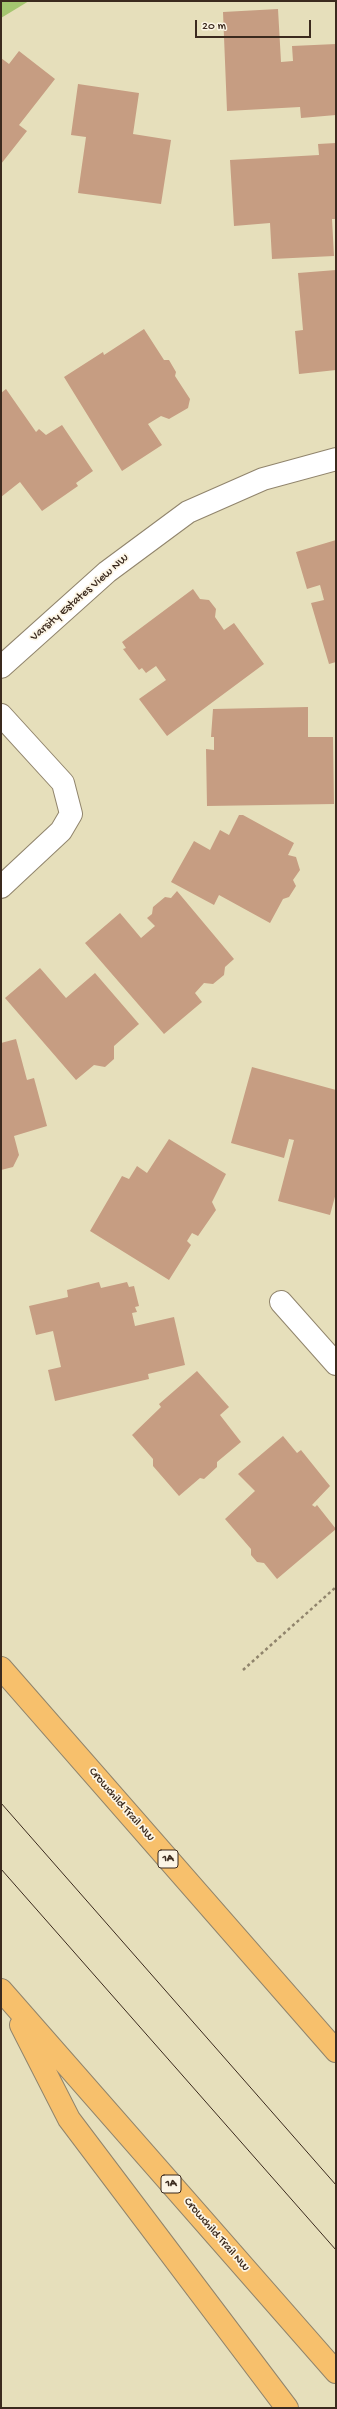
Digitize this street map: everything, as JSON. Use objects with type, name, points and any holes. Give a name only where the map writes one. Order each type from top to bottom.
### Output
[{"type":"highway","name":"Crowchild Trail NW","points":[[1,1668],[336,2051]]},
{"type":"highway","name":"Crowchild Trail NW","points":[[3,1993],[336,2372]]},
{"type":"highway","points":[[3,1993],[68,2119],[287,2408]]},
{"type":"street","name":"Varsity Estates View NW","points":[[1,667],[107,572],[188,512],[263,479],[336,459]]},
{"type":"street","points":[[1,715],[63,784],[71,814],[61,831],[1,887]]},
{"type":"street","points":[[281,1302],[336,1364]]},
{"type":"path","points":[[243,1670],[336,1587]]},
{"type":"green space","points":[[1,1],[29,1],[1,18]]},
{"type":"building","points":[[278,9],[281,62],[293,61],[292,46],[336,44],[336,115],[301,118],[300,107],[227,111],[223,12]]},
{"type":"building","points":[[19,51],[55,79],[19,125],[27,131],[1,164],[1,58],[9,64]]},
{"type":"building","points":[[78,84],[139,93],[133,134],[171,140],[161,204],[78,193],[86,137],[71,135]]},
{"type":"building","points":[[336,143],[336,219],[332,219],[334,256],[272,259],[270,223],[234,226],[230,160],[319,155],[318,144]]},
{"type":"building","points":[[336,270],[336,370],[299,374],[295,331],[303,330],[298,273]]},
{"type":"building","points":[[144,329],[164,360],[169,360],[176,372],[175,376],[190,399],[188,408],[169,419],[161,416],[148,424],[162,445],[122,471],[64,377],[103,352],[104,355]]},
{"type":"building","points":[[6,389],[36,432],[39,429],[46,435],[62,425],[93,471],[76,483],[78,486],[42,511],[20,482],[1,497],[1,393]]},
{"type":"building","points":[[336,540],[336,662],[329,664],[311,603],[324,600],[320,585],[307,589],[296,552]]},
{"type":"building","points":[[193,589],[200,599],[209,600],[216,609],[215,617],[224,630],[234,623],[264,664],[167,736],[139,699],[166,680],[156,666],[146,673],[142,668],[139,670],[123,649],[126,648],[122,642]]},
{"type":"building","points":[[308,707],[308,737],[333,737],[334,804],[207,806],[206,749],[214,750],[214,737],[211,737],[213,709]]},
{"type":"building","points":[[239,815],[243,815],[294,843],[288,855],[296,857],[300,870],[293,880],[296,886],[289,897],[283,899],[270,923],[219,895],[214,905],[171,882],[194,841],[210,850],[220,830],[229,835]]},
{"type":"building","points":[[177,891],[234,959],[225,967],[224,975],[213,984],[204,983],[195,993],[202,1002],[164,1034],[85,943],[120,913],[141,938],[155,926],[147,918],[152,914],[153,907],[165,897],[171,898]]},
{"type":"building","points":[[40,968],[66,998],[95,973],[139,1024],[114,1046],[114,1059],[105,1067],[94,1065],[76,1080],[5,998]]},
{"type":"building","points":[[16,1039],[27,1080],[34,1078],[47,1126],[14,1136],[19,1155],[13,1167],[1,1170],[1,1043]]},
{"type":"building","points":[[252,1067],[336,1090],[336,1193],[330,1215],[278,1201],[294,1140],[289,1139],[284,1158],[231,1143]]},
{"type":"building","points":[[169,1139],[226,1174],[212,1202],[216,1210],[198,1236],[192,1233],[187,1241],[191,1245],[169,1280],[90,1231],[122,1176],[129,1179],[137,1166],[147,1173]]},
{"type":"building","points":[[99,1282],[101,1288],[127,1282],[129,1287],[134,1286],[139,1306],[135,1307],[137,1312],[132,1313],[135,1326],[174,1317],[185,1365],[148,1374],[149,1379],[55,1401],[48,1370],[61,1367],[53,1331],[36,1335],[29,1306],[68,1297],[67,1290]]},
{"type":"building","points":[[197,1371],[229,1407],[220,1415],[241,1442],[217,1462],[217,1467],[204,1479],[200,1478],[179,1496],[153,1466],[153,1459],[132,1435],[161,1407],[159,1404]]},
{"type":"building","points":[[283,1436],[297,1453],[301,1450],[330,1486],[312,1505],[315,1507],[317,1505],[336,1529],[277,1579],[264,1563],[257,1562],[251,1555],[251,1549],[225,1519],[255,1491],[238,1474]]},
{"type":"tram line","points":[[1,1803],[336,2185]]},
{"type":"tram line","points":[[1,1869],[336,2250]]}]
